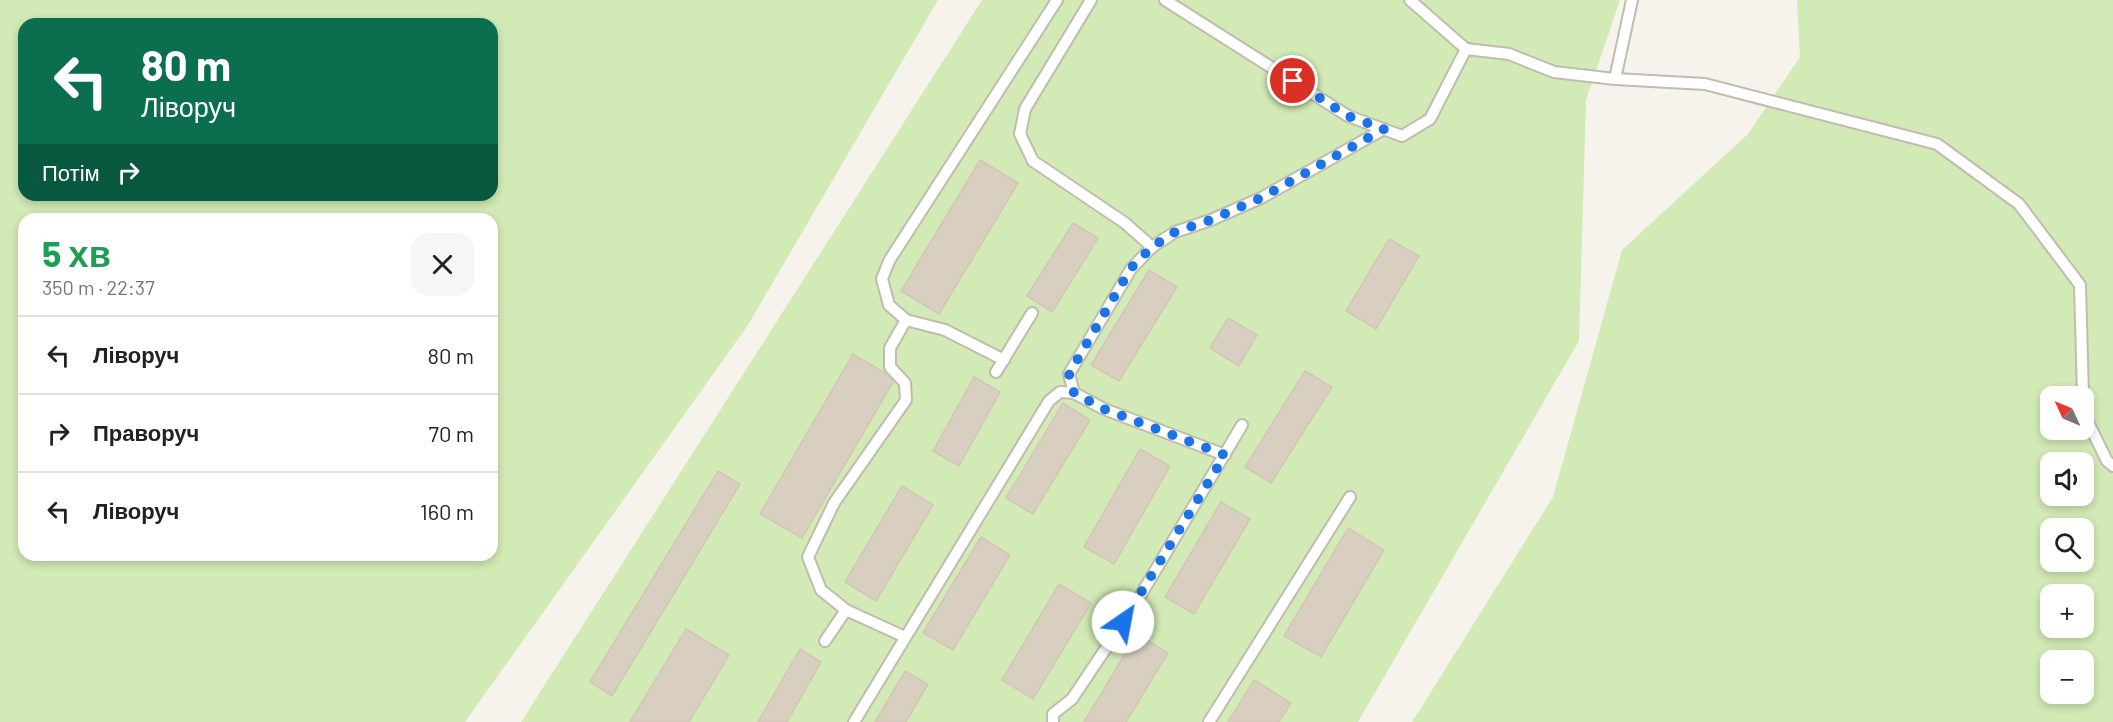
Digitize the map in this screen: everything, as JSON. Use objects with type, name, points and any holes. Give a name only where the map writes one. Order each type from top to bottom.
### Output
[{"type":"lane","points":[[1004,360],[945,330],[906,320],[889,305],[882,279],[889,261],[1057,0]]},
{"type":"lane","points":[[1090,0],[1025,109],[1020,134],[1033,161],[1125,223],[1152,247]]},
{"type":"lane","points":[[1166,0],[1348,116],[1402,136],[1430,119],[1466,49]]},
{"type":"lane","points":[[1410,0],[1466,49],[1509,54],[1554,72],[1615,79],[1705,84],[1937,144],[2019,204],[2080,285],[2083,386]]},
{"type":"lane","points":[[1615,79],[1632,0]]},
{"type":"lane","points":[[1074,393],[1069,374],[1131,268],[1152,247],[1175,232],[1211,220],[1261,198],[1384,129]]},
{"type":"lane","points":[[996,372],[1032,314]]},
{"type":"lane","points":[[905,638],[846,610],[821,590],[808,557],[834,503],[906,400],[905,383],[890,367],[890,348],[906,320]]},
{"type":"lane","points":[[854,722],[1049,401],[1060,392],[1074,393],[1104,409],[1225,455]]},
{"type":"lane","points":[[1053,722],[1053,714],[1072,699],[1136,603],[1242,425]]},
{"type":"lane","points":[[2094,434],[2107,461],[2113,466]]},
{"type":"lane","points":[[1209,722],[1350,497]]},
{"type":"lane","points":[[825,641],[846,610]]},
{"type":"green space","points":[[0,0],[938,0],[748,325],[465,722],[0,722]]},
{"type":"green space","points":[[982,0],[1620,0],[1586,100],[1579,341],[1358,722],[521,722]]},
{"type":"green space","points":[[1797,0],[2113,0],[2113,722],[1412,722],[1553,497],[1622,250],[1748,134],[1800,57]]},
{"type":"building","points":[[980,160],[1018,183],[939,314],[901,291]]},
{"type":"building","points":[[1073,223],[1098,238],[1052,312],[1027,296]]},
{"type":"building","points":[[1389,239],[1419,256],[1376,329],[1346,311]]},
{"type":"building","points":[[1149,270],[1177,287],[1119,381],[1091,365]]},
{"type":"building","points":[[1228,318],[1257,335],[1239,366],[1210,348]]},
{"type":"building","points":[[853,354],[885,373],[893,382],[802,538],[760,514]]},
{"type":"building","points":[[1305,371],[1332,387],[1271,483],[1245,467]]},
{"type":"building","points":[[974,377],[1000,392],[959,466],[933,451]]},
{"type":"building","points":[[1063,403],[1090,420],[1033,514],[1006,498]]},
{"type":"building","points":[[1140,449],[1170,466],[1114,564],[1084,547]]},
{"type":"building","points":[[718,471],[740,484],[612,696],[590,682]]},
{"type":"building","points":[[902,486],[933,505],[876,601],[845,582]]},
{"type":"building","points":[[1221,502],[1250,519],[1194,614],[1165,597]]},
{"type":"building","points":[[1348,528],[1384,550],[1321,657],[1284,636]]},
{"type":"building","points":[[981,537],[1010,555],[953,650],[923,633]]},
{"type":"building","points":[[1059,584],[1091,603],[1033,699],[1002,680]]},
{"type":"building","points":[[686,629],[729,655],[689,722],[630,722]]},
{"type":"building","points":[[1137,634],[1168,653],[1126,722],[1084,722]]},
{"type":"building","points":[[800,649],[821,662],[787,722],[758,722]]},
{"type":"building","points":[[905,671],[928,684],[906,722],[875,722]]},
{"type":"building","points":[[1254,680],[1291,703],[1279,722],[1228,722]]},
{"type":"route","points":[[1123,622],[1225,455],[1104,409],[1074,393],[1069,374],[1131,268],[1152,247],[1175,232],[1211,220],[1261,198],[1384,129],[1348,116],[1293,81]]}]
